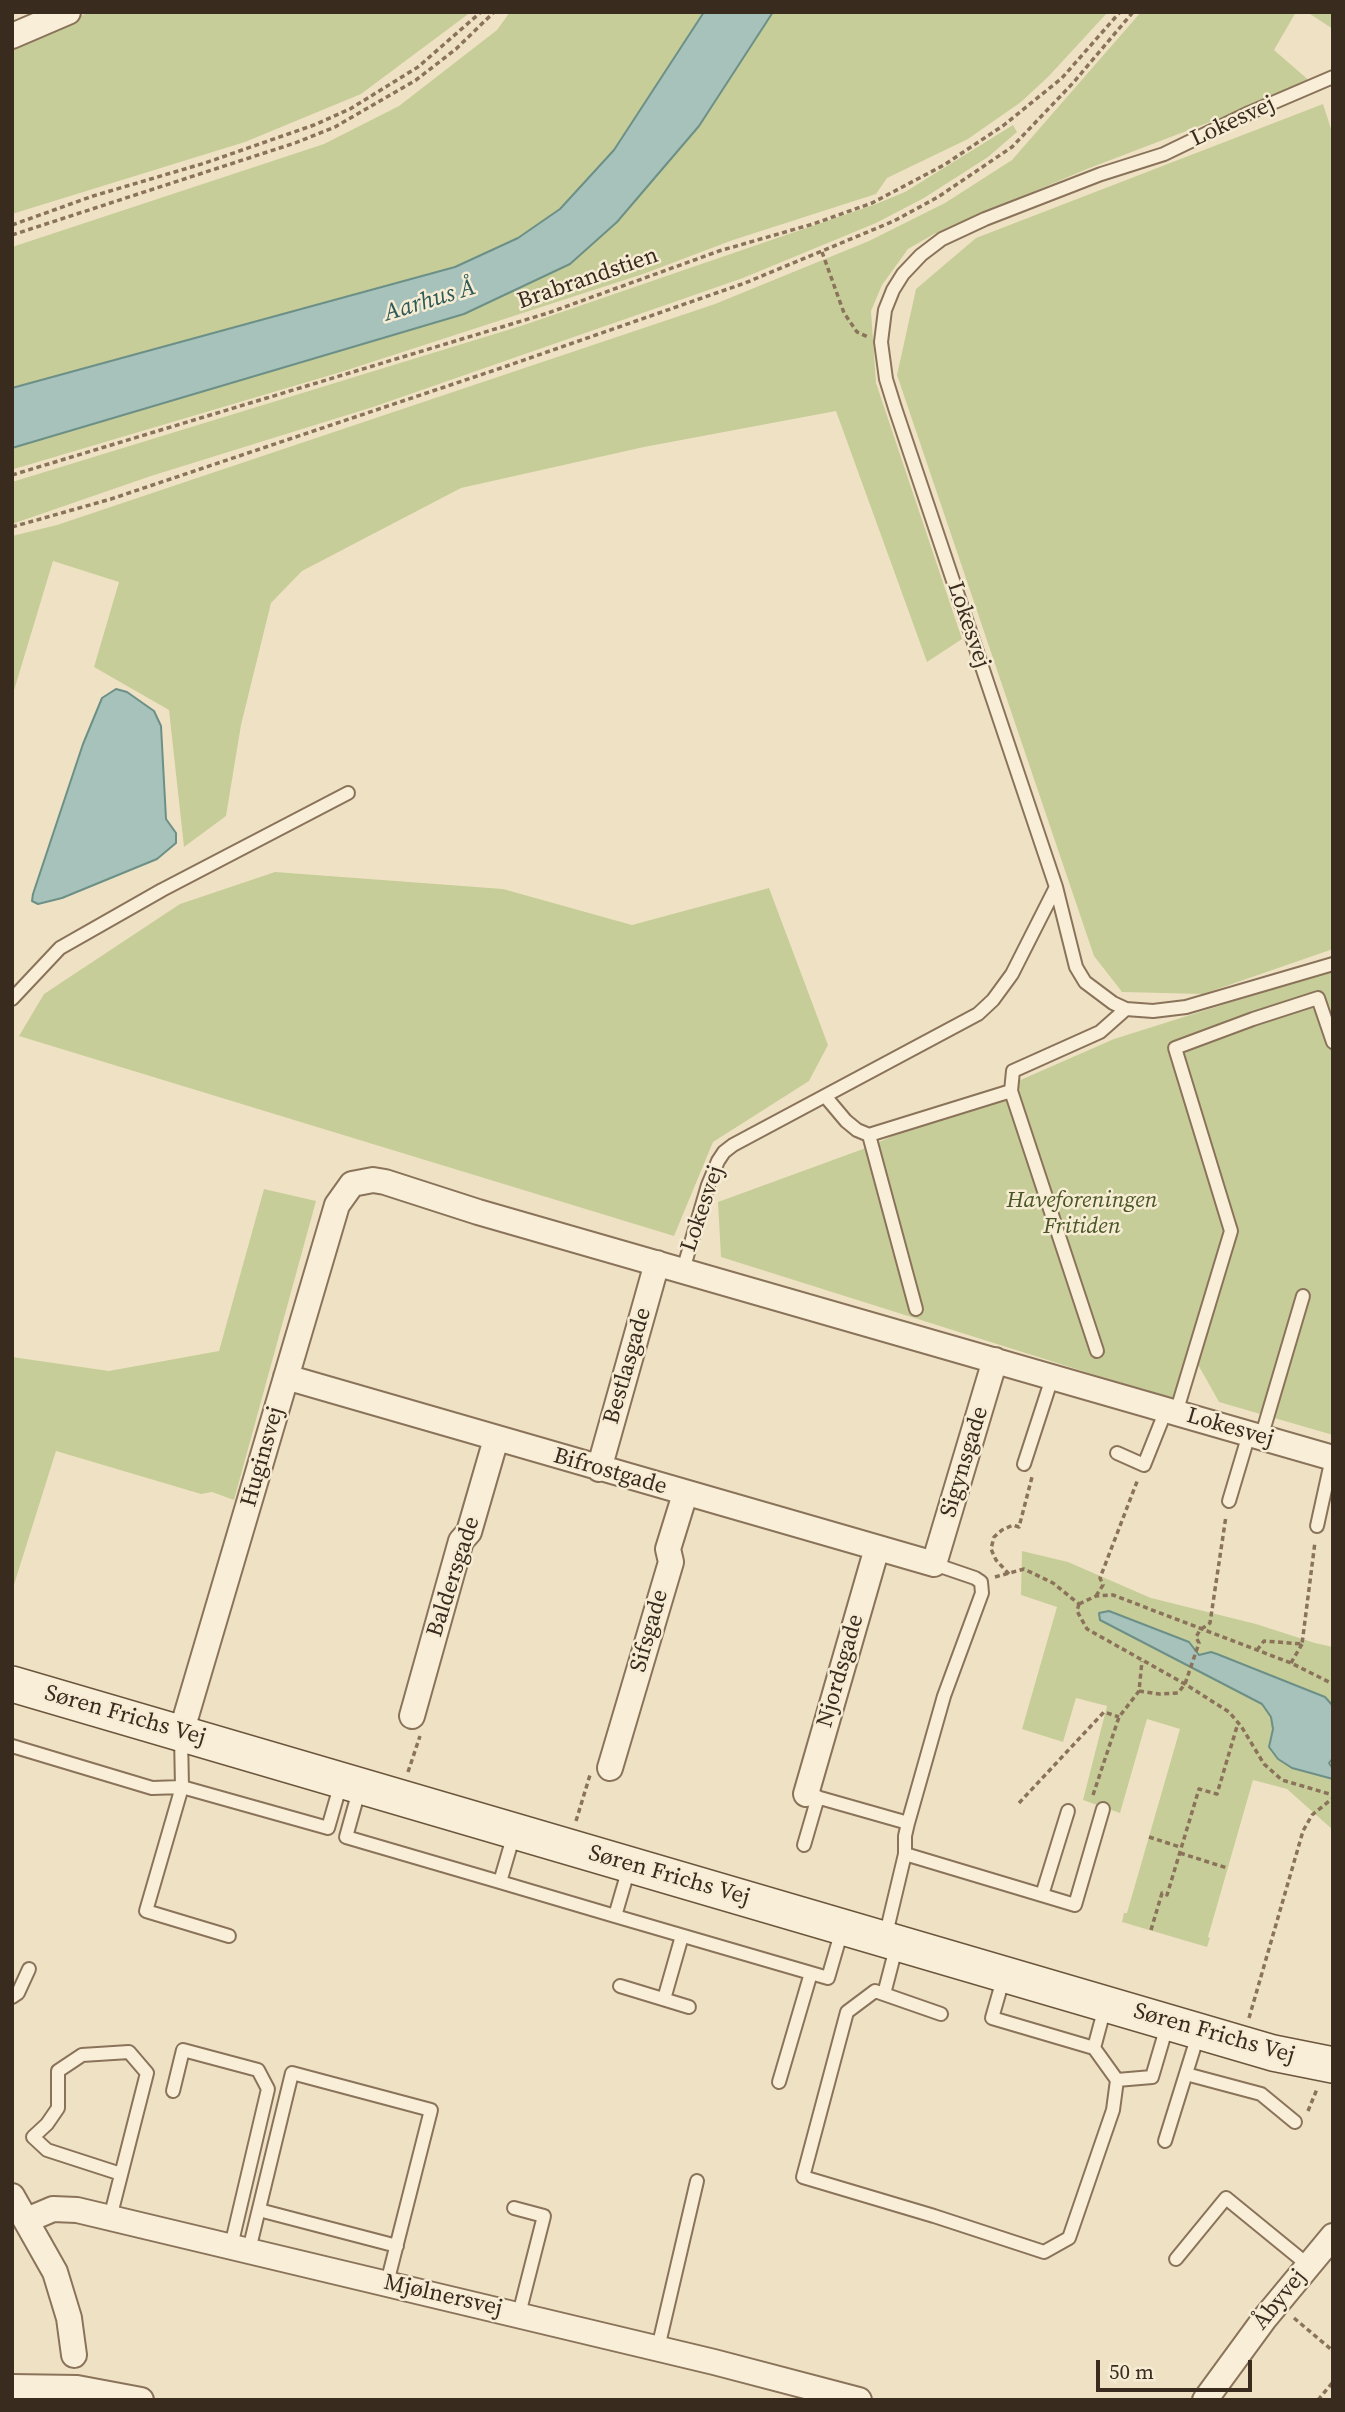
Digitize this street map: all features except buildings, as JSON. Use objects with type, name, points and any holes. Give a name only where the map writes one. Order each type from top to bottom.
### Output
[{"type":"street","points":[[12,36],[68,12]]},
{"type":"street","name":"Lokesvej","points":[[352,1184],[373,1180],[385,1182],[1332,1458]]},
{"type":"street","name":"Huginsvej","points":[[181,1733],[337,1205],[352,1184]]},
{"type":"street","name":"Bestlasgade","points":[[599,1469],[657,1263]]},
{"type":"street","name":"Sigynsgade","points":[[934,1564],[995,1360]]},
{"type":"street","name":"Bifrostgade","points":[[286,1377],[934,1564]]},
{"type":"street","name":"Baldersgade","points":[[412,1716],[461,1541],[469,1532],[496,1439]]},
{"type":"street","name":"Sifsgade","points":[[610,1768],[671,1562],[668,1549],[685,1494]]},
{"type":"street","name":"Njordsgade","points":[[812,1796],[877,1548]]},
{"type":"street","name":"Søren Frichs Vej","points":[[12,1684],[1106,2004],[1331,2066]]},
{"type":"street","points":[[12,2196],[55,2272],[69,2318],[74,2356]]},
{"type":"street","name":"Mjølnersvej","points":[[27,2220],[45,2211],[65,2209],[110,2218],[519,2314],[859,2400]]},
{"type":"street","name":"Åbyvej","points":[[1205,2400],[1277,2304],[1333,2236]]},
{"type":"street","points":[[12,2387],[77,2388],[141,2400]]},
{"type":"lane","name":"Lokesvej","points":[[683,1270],[708,1185],[724,1152],[978,1014],[993,1000],[1012,974],[1056,887],[886,379],[881,342],[885,310],[893,290],[903,274],[921,255],[942,239],[985,219],[1101,174],[1164,154],[1332,77]]},
{"type":"lane","points":[[12,999],[60,948],[162,890],[348,793]]},
{"type":"lane","points":[[1056,887],[1076,967],[1086,982],[1113,1003],[1126,1009],[1153,1011],[1186,1007],[1333,964]]},
{"type":"lane","points":[[1118,1453],[1144,1465],[1171,1411],[1231,1231],[1175,1048],[1318,998],[1333,1042]]},
{"type":"lane","points":[[1097,1351],[1011,1091],[1013,1071],[1100,1032],[1126,1009]]},
{"type":"lane","points":[[825,1096],[856,1130],[869,1135],[1011,1091]]},
{"type":"lane","points":[[869,1135],[916,1309]]},
{"type":"lane","points":[[1229,1501],[1255,1436],[1303,1296]]},
{"type":"lane","points":[[1024,1464],[1052,1378]]},
{"type":"lane","points":[[1317,1526],[1332,1458]]},
{"type":"lane","points":[[884,1994],[908,1823],[944,1696],[982,1593],[981,1582],[975,1578],[934,1564]]},
{"type":"lane","points":[[181,1733],[182,1787],[146,1911],[229,1936]]},
{"type":"lane","points":[[12,1746],[152,1788],[182,1787],[328,1828],[351,1783]]},
{"type":"lane","points":[[351,1783],[346,1838],[682,1936],[828,1978],[843,1926]]},
{"type":"lane","points":[[804,1845],[812,1796],[908,1823]]},
{"type":"lane","points":[[905,1854],[1075,1905],[1104,1809]]},
{"type":"lane","points":[[1042,1895],[1068,1811]]},
{"type":"lane","points":[[500,1882],[515,1831]]},
{"type":"lane","points":[[615,1916],[630,1864]]},
{"type":"lane","points":[[664,1999],[682,1936]]},
{"type":"lane","points":[[12,1997],[19,1993],[29,1969]]},
{"type":"lane","points":[[779,2082],[811,1973]]},
{"type":"lane","points":[[941,2014],[875,1991],[847,2012],[803,2177],[1044,2252],[1069,2238],[1113,2110],[1117,2080],[1094,2048],[992,2018],[1005,1973]]},
{"type":"lane","points":[[620,1986],[689,2007]]},
{"type":"lane","points":[[1094,2048],[1106,2004]]},
{"type":"lane","points":[[1117,2080],[1152,2077],[1184,2026]]},
{"type":"lane","points":[[1165,2141],[1186,2074],[1184,2026]]},
{"type":"lane","points":[[173,2091],[183,2050],[258,2070],[268,2089],[240,2248]]},
{"type":"lane","points":[[110,2218],[148,2073],[129,2052],[82,2055],[58,2071],[58,2108],[47,2124],[33,2137],[47,2150],[121,2174]]},
{"type":"lane","points":[[240,2248],[259,2210],[292,2073],[431,2110],[387,2283]]},
{"type":"lane","points":[[1186,2074],[1261,2094],[1296,2122]]},
{"type":"lane","points":[[658,2348],[697,2181]]},
{"type":"lane","points":[[1176,2259],[1226,2198],[1308,2265]]},
{"type":"lane","points":[[514,2208],[544,2216],[519,2314]]},
{"type":"lane","points":[[259,2210],[397,2246]]},
{"type":"path","points":[[12,225],[314,125],[349,109],[418,67],[481,12]]},
{"type":"path","points":[[12,235],[295,143],[335,127],[416,80],[456,48],[494,12]]},
{"type":"path","name":"Brabrandstien","points":[[12,475],[548,313],[719,251],[813,224],[872,203],[944,165],[1004,125],[1062,78],[1120,12]]},
{"type":"path","points":[[12,527],[111,499],[505,367],[745,283],[894,221],[1012,147],[1066,91],[1133,12]]},
{"type":"path","points":[[822,252],[844,313],[856,332],[881,342]]},
{"type":"path","points":[[1009,1574],[996,1560],[991,1549],[994,1537],[1002,1530],[1013,1525],[1019,1527],[1032,1476],[1024,1464]]},
{"type":"path","points":[[1096,1596],[1103,1585],[1100,1578],[1144,1465]]},
{"type":"path","points":[[1139,1691],[1178,1693],[1185,1684],[1199,1643],[1196,1637],[1200,1630],[1210,1623],[1229,1501]]},
{"type":"path","points":[[1291,1663],[1302,1644],[1317,1526]]},
{"type":"path","points":[[981,1582],[1024,1569],[1053,1583],[1079,1605]]},
{"type":"path","points":[[1333,1684],[1291,1663],[1113,1595],[1096,1596],[1079,1605],[1077,1611],[1087,1629],[1185,1684],[1228,1713],[1238,1723],[1264,1764],[1282,1780],[1333,1797]]},
{"type":"path","points":[[1257,1650],[1264,1641],[1302,1644]]},
{"type":"path","points":[[1068,1811],[1086,1816],[1119,1717],[1139,1691],[1142,1661]]},
{"type":"path","points":[[1019,1803],[1104,1712],[1119,1717]]},
{"type":"path","points":[[400,1797],[425,1720],[412,1716]]},
{"type":"path","points":[[1151,1930],[1161,1893],[1167,1895],[1199,1789],[1217,1794],[1238,1723]]},
{"type":"path","points":[[568,1846],[593,1763],[610,1768]]},
{"type":"path","points":[[1242,2043],[1303,1831],[1312,1815],[1333,1797]]},
{"type":"path","points":[[1149,1837],[1227,1868]]},
{"type":"path","points":[[1296,2122],[1308,2111],[1331,2066]]},
{"type":"path","points":[[1277,2304],[1333,2351]]},
{"type":"path","points":[[1318,2400],[1333,2382]]},
{"type":"green space","points":[[90,12],[471,12],[361,94],[245,142],[12,214],[12,45]]},
{"type":"green space","points":[[510,12],[704,12],[614,150],[560,209],[518,238],[455,267],[12,388],[12,247],[324,144],[399,106],[497,30]]},
{"type":"green space","points":[[773,12],[1108,12],[1021,102],[968,139],[887,178],[876,194],[733,240],[643,274],[341,372],[14,469],[12,448],[464,314],[699,126]]},
{"type":"green space","points":[[1141,12],[1296,12],[1274,50],[1312,83],[1087,169],[934,234],[908,249],[882,285],[871,311],[876,383],[962,639],[927,662],[836,411],[644,447],[461,488],[302,571],[271,603],[241,725],[226,816],[184,847],[169,710],[94,667],[119,582],[53,561],[12,697],[12,536],[57,525],[715,304],[869,241],[945,203],[1012,160]]},
{"type":"green space","points":[[1307,12],[1333,12],[1333,29]]},
{"type":"green space","points":[[1323,104],[1333,135],[1333,949],[1203,994],[1122,992],[1094,956],[897,375],[916,289],[976,238]]},
{"type":"green space","points":[[1013,125],[1017,132],[988,157],[924,198],[876,223],[743,278],[373,407],[151,476],[12,524],[12,482],[524,325],[876,204],[905,192]]},
{"type":"green space","points":[[275,872],[503,889],[632,925],[769,888],[828,1045],[809,1081],[713,1142],[674,1236],[19,1036],[44,994],[180,904]]},
{"type":"green space","name":"Haveforeningen Fritiden","points":[[1333,970],[1333,1435],[1219,1402],[1196,1361],[1184,1403],[721,1257],[718,1202],[863,1149],[1114,1039]]},
{"type":"green space","points":[[264,1189],[316,1201],[234,1500],[212,1492],[201,1494],[56,1451],[12,1591],[12,1357],[109,1371],[219,1351]]},
{"type":"green space","points":[[1022,1551],[1068,1562],[1151,1598],[1256,1624],[1333,1647],[1333,1830],[1287,1789],[1253,1780],[1207,1947],[1122,1922],[1124,1913],[1127,1913],[1180,1729],[1147,1719],[1120,1813],[1083,1800],[1107,1706],[1076,1698],[1063,1742],[1022,1729],[1057,1607],[1021,1595]]},
{"type":"water","name":"Aarhus Å","points":[[704,12],[773,12],[699,126],[617,222],[570,264],[464,314],[12,448],[12,388],[455,267],[518,238],[560,209],[614,150]]},
{"type":"water","points":[[116,689],[127,692],[154,711],[161,726],[166,819],[176,833],[176,843],[157,859],[62,898],[38,904],[32,901],[33,894],[83,744],[102,698]]},
{"type":"water","points":[[1109,1611],[1189,1642],[1199,1655],[1211,1652],[1217,1654],[1325,1697],[1333,1706],[1333,1758],[1329,1763],[1333,1769],[1333,1779],[1292,1768],[1278,1759],[1269,1747],[1273,1729],[1271,1717],[1262,1704],[1100,1620],[1099,1613]]}]
